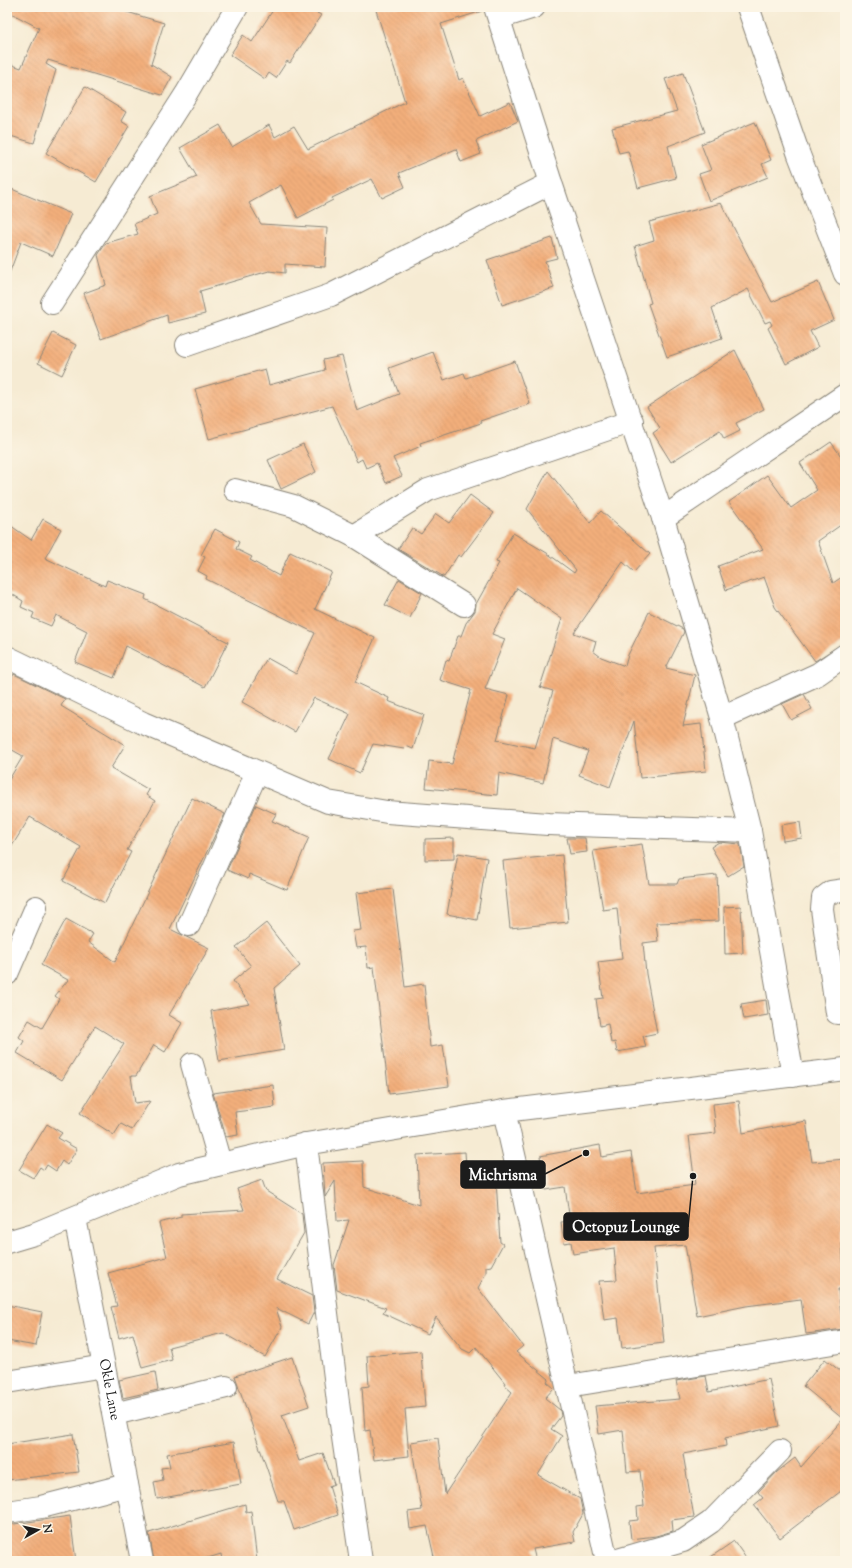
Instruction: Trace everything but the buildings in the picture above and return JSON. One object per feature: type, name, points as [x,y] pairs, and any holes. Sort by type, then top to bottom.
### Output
[{"type":"street","points":[[52,303],[186,94],[237,7]]},
{"type":"street","points":[[534,7],[497,12],[551,183],[632,421],[663,518],[722,718],[750,831],[793,1076]]},
{"type":"street","points":[[748,7],[799,156],[845,274]]},
{"type":"street","points":[[187,345],[331,295],[551,183]]},
{"type":"street","points":[[663,518],[845,395]]},
{"type":"street","points":[[354,536],[428,490],[632,421]]},
{"type":"street","points":[[235,490],[294,506],[354,536],[464,605]]},
{"type":"street","points":[[722,718],[818,674],[845,655]]},
{"type":"street","points":[[7,657],[143,723],[328,802],[388,812],[548,824],[750,831]]},
{"type":"street","points":[[189,925],[257,772]]},
{"type":"street","points":[[837,1013],[822,909],[823,898],[831,892],[845,890]]},
{"type":"street","points":[[7,974],[36,907]]},
{"type":"street","points":[[192,1064],[220,1163]]},
{"type":"street","points":[[7,1242],[34,1234],[75,1218],[179,1174],[220,1163],[306,1144],[504,1111],[845,1069]]},
{"type":"street","points":[[504,1111],[607,1561]]},
{"type":"street","points":[[306,1144],[339,1410],[361,1561]]},
{"type":"street","name":"Okle Lane","points":[[75,1218],[142,1561]]},
{"type":"street","points":[[568,1386],[845,1341]]},
{"type":"street","points":[[7,1382],[104,1366]]},
{"type":"street","points":[[114,1414],[226,1387]]},
{"type":"street","points":[[614,1561],[683,1542],[711,1522],[780,1451]]},
{"type":"street","points":[[7,1512],[41,1506],[127,1485]]},
{"type":"place","name":"Michrisma","points":[[586,1153]]},
{"type":"place","name":"Octopuz Lounge","points":[[693,1176]]}]
